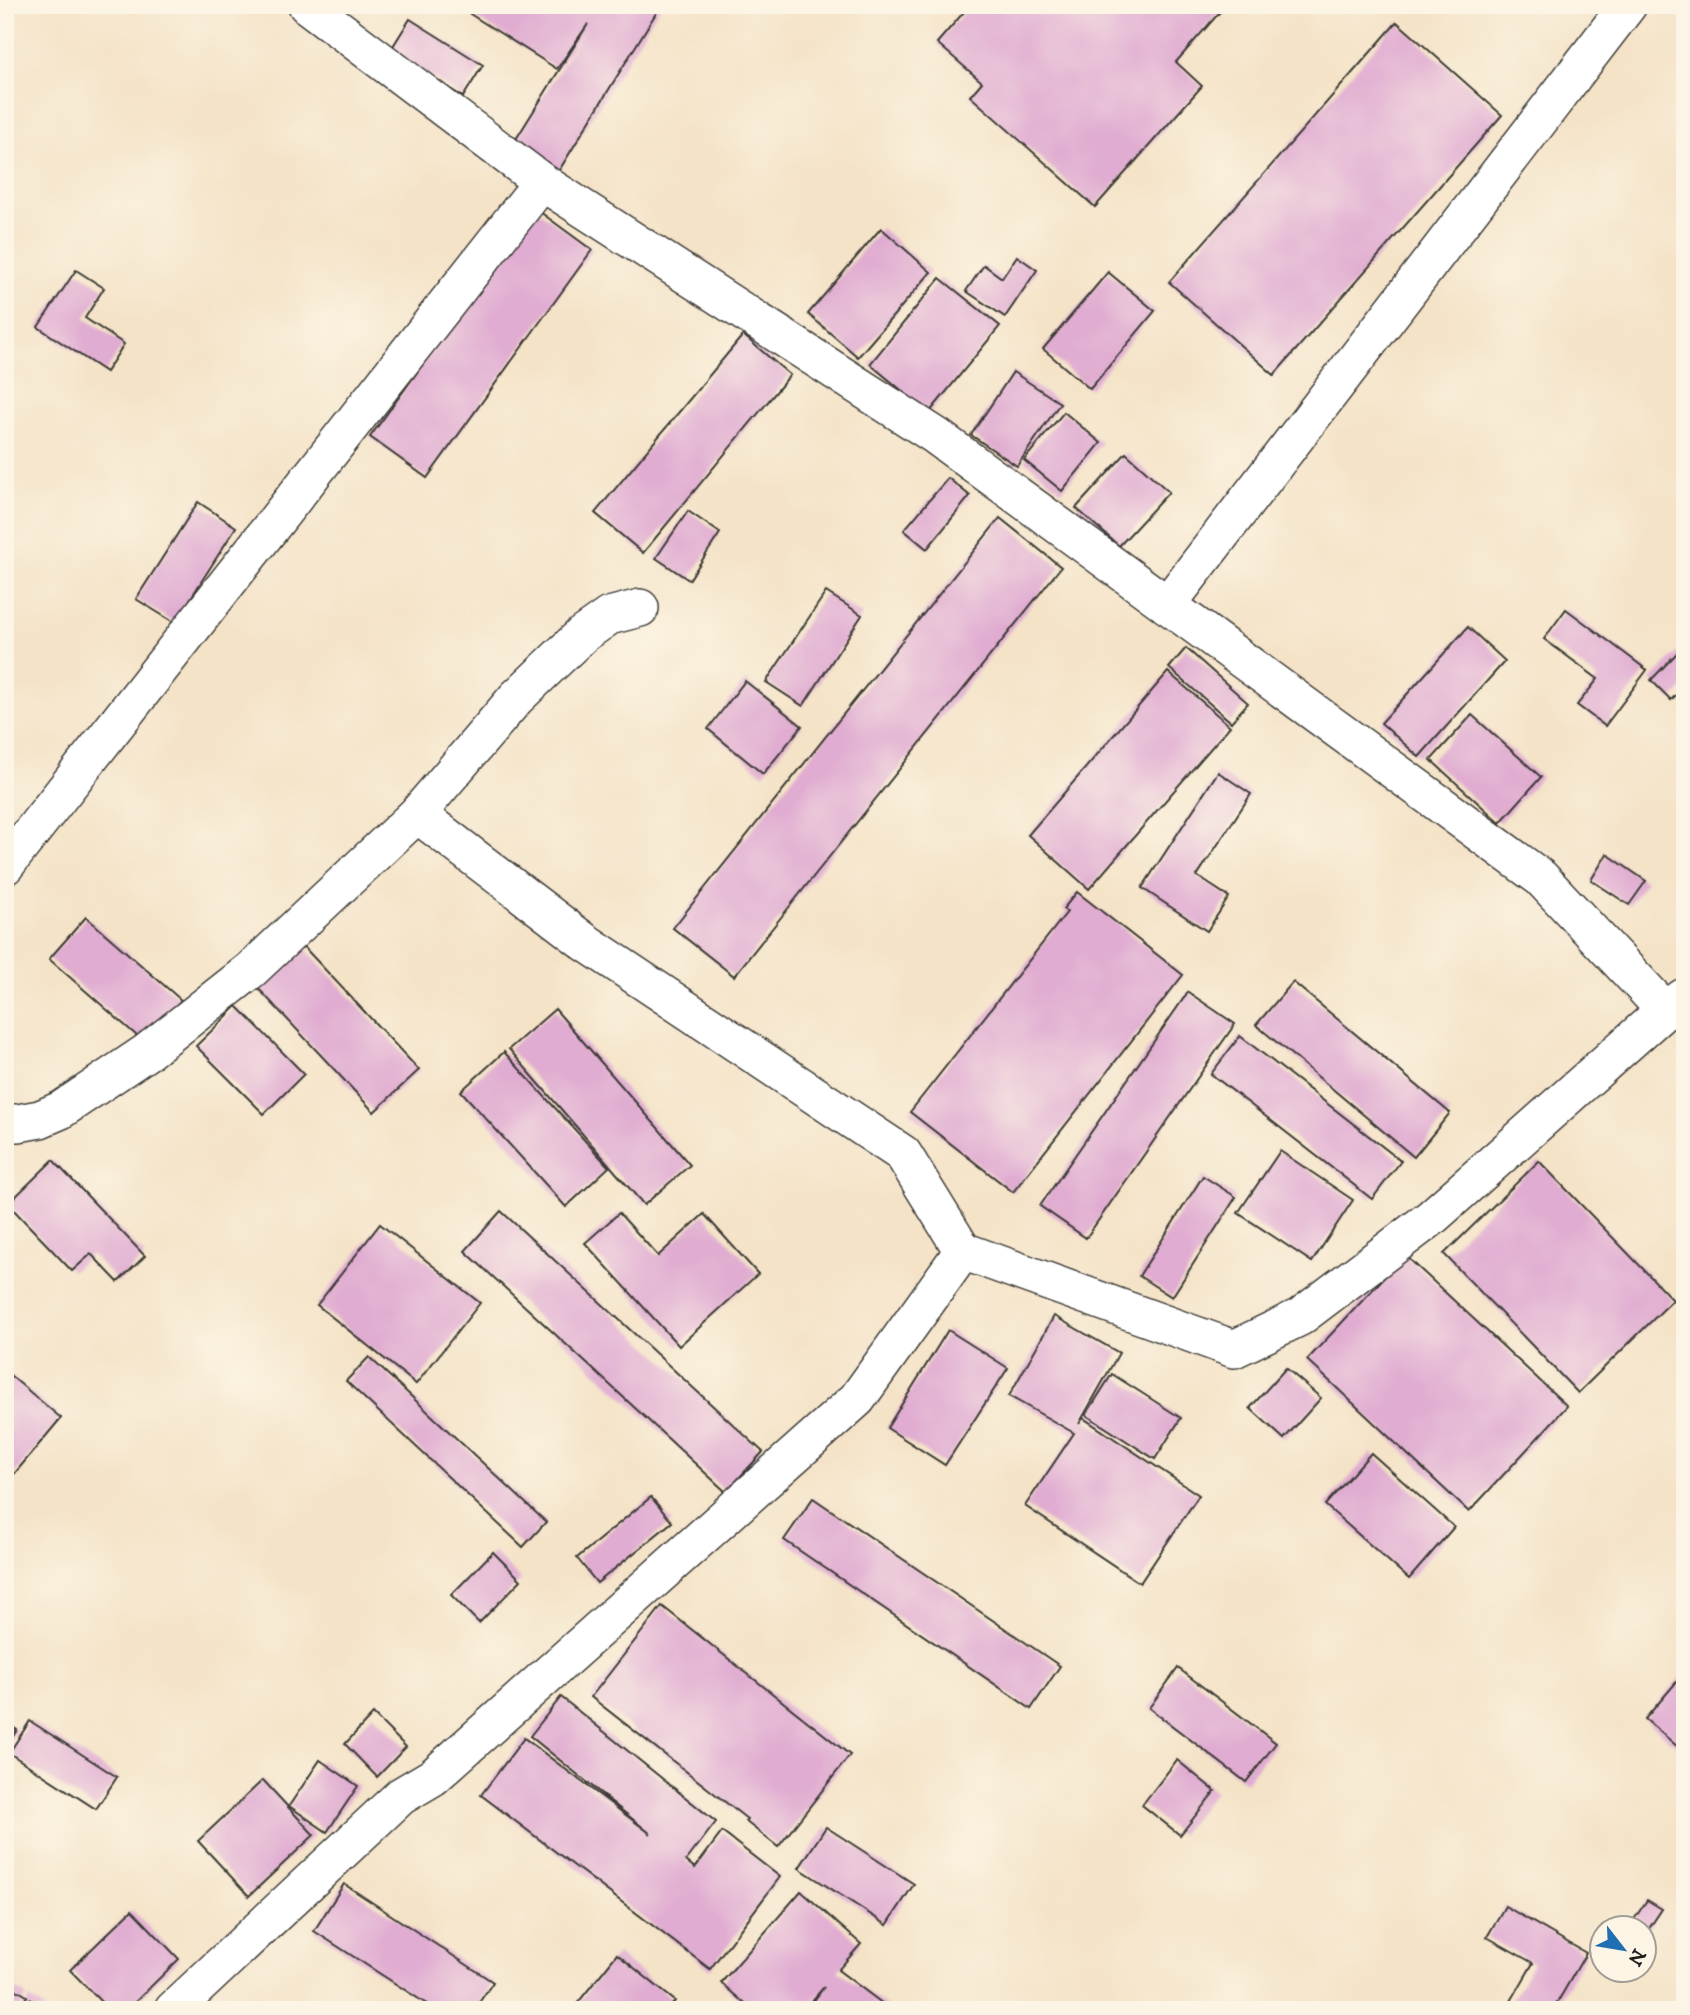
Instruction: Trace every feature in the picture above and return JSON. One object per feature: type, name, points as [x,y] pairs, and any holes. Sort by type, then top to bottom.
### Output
[{"type":"street","points":[[307,5],[542,182],[936,436],[1541,878],[1675,1003],[1432,1218],[1300,1317],[1234,1349],[963,1251],[903,1154],[585,942],[417,814]]},
{"type":"street","points":[[1167,606],[1629,5]]},
{"type":"street","points":[[5,866],[542,182]]},
{"type":"street","points":[[5,1123],[40,1119],[61,1110],[147,1052],[251,970],[417,814],[516,698],[582,635],[609,616],[640,608]]},
{"type":"street","points":[[173,2010],[401,1796],[433,1777],[857,1399],[963,1251]]},
{"type":"building","points":[[476,5],[593,5],[597,8],[599,5],[661,5],[558,172],[513,144],[588,24],[557,69],[470,14]]},
{"type":"building","points":[[970,5],[1226,5],[1176,62],[1202,86],[1095,207],[970,96],[982,82],[937,43]]},
{"type":"building","points":[[410,19],[483,65],[463,97],[390,51]]},
{"type":"building","points":[[1397,22],[1502,115],[1274,375],[1169,282]]},
{"type":"building","points":[[536,209],[592,250],[427,478],[370,437]]},
{"type":"building","points":[[881,228],[931,272],[858,357],[808,314]]},
{"type":"building","points":[[1017,256],[1037,270],[1005,317],[966,291],[984,265],[1002,278]]},
{"type":"building","points":[[76,270],[104,288],[85,318],[124,344],[106,372],[38,327]]},
{"type":"building","points":[[1108,272],[1155,311],[1090,389],[1043,349]]},
{"type":"building","points":[[940,278],[1000,326],[929,413],[870,364]]},
{"type":"building","points":[[743,335],[790,375],[643,553],[595,513]]},
{"type":"building","points":[[1013,372],[1060,403],[1017,466],[971,435]]},
{"type":"building","points":[[1064,412],[1101,443],[1062,491],[1024,460]]},
{"type":"building","points":[[1126,453],[1169,492],[1119,546],[1076,508]]},
{"type":"building","points":[[948,478],[970,496],[927,549],[904,530]]},
{"type":"building","points":[[198,502],[236,527],[175,623],[136,599]]},
{"type":"building","points":[[688,511],[720,533],[689,580],[656,558]]},
{"type":"building","points":[[1000,518],[1061,567],[734,976],[673,928]]},
{"type":"building","points":[[826,592],[862,615],[803,706],[766,682]]},
{"type":"building","points":[[1566,609],[1647,670],[1605,726],[1577,705],[1598,679],[1544,639]]},
{"type":"building","points":[[1468,627],[1505,661],[1419,757],[1381,723]]},
{"type":"building","points":[[1186,648],[1248,703],[1231,722],[1169,668]]},
{"type":"building","points":[[1677,653],[1685,660],[1685,686],[1671,700],[1651,680]]},
{"type":"building","points":[[1168,672],[1230,726],[1089,889],[1028,835]]},
{"type":"building","points":[[745,681],[802,726],[763,774],[708,729]]},
{"type":"building","points":[[1472,715],[1541,777],[1500,823],[1431,760]]},
{"type":"building","points":[[1218,772],[1251,794],[1197,876],[1229,897],[1207,931],[1142,888]]},
{"type":"building","points":[[1607,854],[1646,881],[1629,905],[1591,880]]},
{"type":"building","points":[[1077,892],[1183,975],[1013,1192],[910,1112],[1067,912],[1063,909]]},
{"type":"building","points":[[86,917],[181,1000],[144,1042],[49,959]]},
{"type":"building","points":[[303,946],[419,1070],[374,1112],[258,988]]},
{"type":"building","points":[[1293,982],[1450,1113],[1414,1157],[1256,1025]]},
{"type":"building","points":[[1188,992],[1235,1024],[1086,1238],[1040,1206]]},
{"type":"building","points":[[237,1006],[304,1074],[264,1114],[196,1046]]},
{"type":"building","points":[[555,1009],[690,1165],[644,1205],[509,1049]]},
{"type":"building","points":[[1240,1036],[1401,1161],[1372,1199],[1211,1074]]},
{"type":"building","points":[[504,1052],[609,1167],[566,1207],[461,1091]]},
{"type":"building","points":[[1280,1151],[1353,1200],[1312,1262],[1238,1213]]},
{"type":"building","points":[[53,1160],[145,1256],[118,1282],[91,1254],[72,1271],[8,1204]]},
{"type":"building","points":[[1539,1161],[1673,1300],[1578,1393],[1444,1254]]},
{"type":"building","points":[[1203,1176],[1236,1197],[1172,1297],[1139,1276]]},
{"type":"building","points":[[501,1211],[763,1452],[726,1492],[465,1251]]},
{"type":"building","points":[[619,1213],[658,1256],[704,1214],[758,1274],[679,1346],[585,1243]]},
{"type":"building","points":[[380,1224],[480,1303],[416,1384],[317,1305]]},
{"type":"building","points":[[1405,1255],[1567,1406],[1469,1512],[1307,1360]]},
{"type":"building","points":[[1054,1316],[1119,1353],[1079,1424],[1083,1418],[1199,1495],[1140,1583],[1025,1506],[1074,1433],[1009,1396]]},
{"type":"building","points":[[948,1330],[1008,1368],[945,1465],[887,1428]]},
{"type":"building","points":[[369,1357],[546,1522],[523,1547],[346,1381]]},
{"type":"building","points":[[1286,1368],[1321,1398],[1284,1439],[1250,1408]]},
{"type":"building","points":[[5,1371],[61,1418],[5,1485]]},
{"type":"building","points":[[1112,1374],[1181,1418],[1155,1459],[1086,1415]]},
{"type":"building","points":[[1371,1453],[1454,1527],[1409,1579],[1325,1505]]},
{"type":"building","points":[[651,1497],[672,1522],[597,1583],[577,1558]]},
{"type":"building","points":[[813,1498],[1060,1666],[1031,1709],[784,1540]]},
{"type":"building","points":[[493,1552],[521,1580],[479,1623],[451,1595]]},
{"type":"building","points":[[662,1606],[850,1755],[778,1847],[745,1821],[747,1819],[591,1697]]},
{"type":"building","points":[[1178,1668],[1276,1743],[1246,1782],[1149,1708]]},
{"type":"building","points":[[1685,1672],[1685,1753],[1645,1719]]},
{"type":"building","points":[[561,1697],[716,1822],[686,1861],[695,1868],[722,1832],[780,1877],[710,1969],[481,1795],[524,1738],[651,1834],[530,1736]]},
{"type":"building","points":[[373,1714],[406,1747],[377,1777],[345,1744]]},
{"type":"building","points":[[30,1721],[117,1777],[96,1809],[9,1753]]},
{"type":"building","points":[[5,1722],[17,1730],[5,1748]]},
{"type":"building","points":[[320,1760],[358,1786],[327,1832],[289,1806]]},
{"type":"building","points":[[1177,1760],[1215,1791],[1180,1835],[1142,1805]]},
{"type":"building","points":[[263,1780],[314,1835],[249,1896],[198,1841]]},
{"type":"building","points":[[826,1827],[914,1884],[887,1925],[799,1868]]},
{"type":"building","points":[[344,1884],[493,1982],[474,2010],[436,2010],[314,1931]]},
{"type":"building","points":[[801,1891],[861,1944],[838,1970],[887,2007],[885,2010],[807,2010],[824,1987],[804,2010],[752,2010],[721,1983]]},
{"type":"building","points":[[1647,1900],[1662,1909],[1658,1915],[1638,1913]]},
{"type":"building","points":[[1505,1906],[1586,1953],[1553,2010],[1507,2008],[1533,1963],[1487,1937]]},
{"type":"building","points":[[132,1910],[179,1959],[127,2010],[109,2010],[70,1970]]},
{"type":"building","points":[[617,1954],[675,2001],[668,2010],[572,2010]]},
{"type":"building","points":[[5,1983],[27,1996],[19,2010],[5,2010]]},
{"type":"building","points":[[30,1999],[46,2010],[23,2010]]}]
